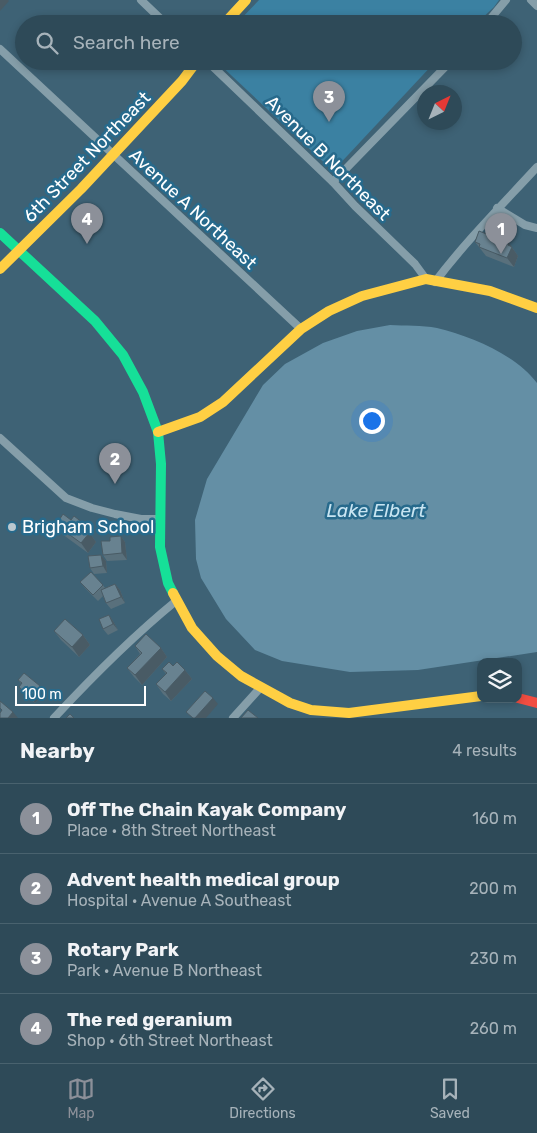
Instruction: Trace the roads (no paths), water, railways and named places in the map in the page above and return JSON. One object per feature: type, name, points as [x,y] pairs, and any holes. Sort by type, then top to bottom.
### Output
[{"type":"main road","points":[[232,15],[246,0]]},
{"type":"main road","name":"6th Street Northeast","points":[[0,269],[18,250],[29,242],[113,155],[190,70]]},
{"type":"main road","points":[[0,233],[95,321],[123,355],[143,392],[158,432],[161,464],[160,547],[168,583],[192,628],[217,656],[241,676],[290,703],[311,710],[349,716],[477,697]]},
{"type":"main road","points":[[158,432],[200,417],[223,402],[301,329],[329,311],[362,296],[430,280],[490,291],[537,308]]},
{"type":"main road","points":[[522,699],[537,703]]},
{"type":"street","points":[[141,0],[157,15]]},
{"type":"street","points":[[494,15],[506,0]]},
{"type":"street","points":[[531,0],[537,6]]},
{"type":"street","name":"Avenue A Northeast","points":[[0,49],[15,63]]},
{"type":"street","name":"Avenue A Northeast","points":[[22,70],[301,329]]},
{"type":"street","name":"Avenue B Northeast","points":[[216,70],[333,182],[430,280]]},
{"type":"street","points":[[333,182],[442,70]]},
{"type":"street","points":[[430,280],[537,168]]},
{"type":"street","points":[[497,208],[526,225],[537,228]]},
{"type":"street","points":[[0,438],[66,498],[115,514],[140,519],[160,519]]},
{"type":"street","points":[[54,718],[97,672],[147,625],[176,601]]},
{"type":"street","points":[[234,718],[261,688]]},
{"type":"water","name":"Lake Elbert","points":[[390,325],[437,328],[464,336],[505,355],[528,373],[537,383],[537,652],[497,658],[477,658],[477,661],[418,670],[350,672],[282,661],[255,650],[226,619],[201,578],[196,559],[195,520],[207,479],[263,385],[285,364],[323,343],[357,331]]},
{"type":"place","name":"Rotary Park","points":[[329,122]]},
{"type":"place","name":"The red geranium","points":[[87,244]]},
{"type":"place","name":"Off The Chain Kayak Company","points":[[501,254]]},
{"type":"place","name":"Advent health medical group","points":[[115,484]]},
{"type":"place","name":"Brigham School","points":[[12,527]]}]
